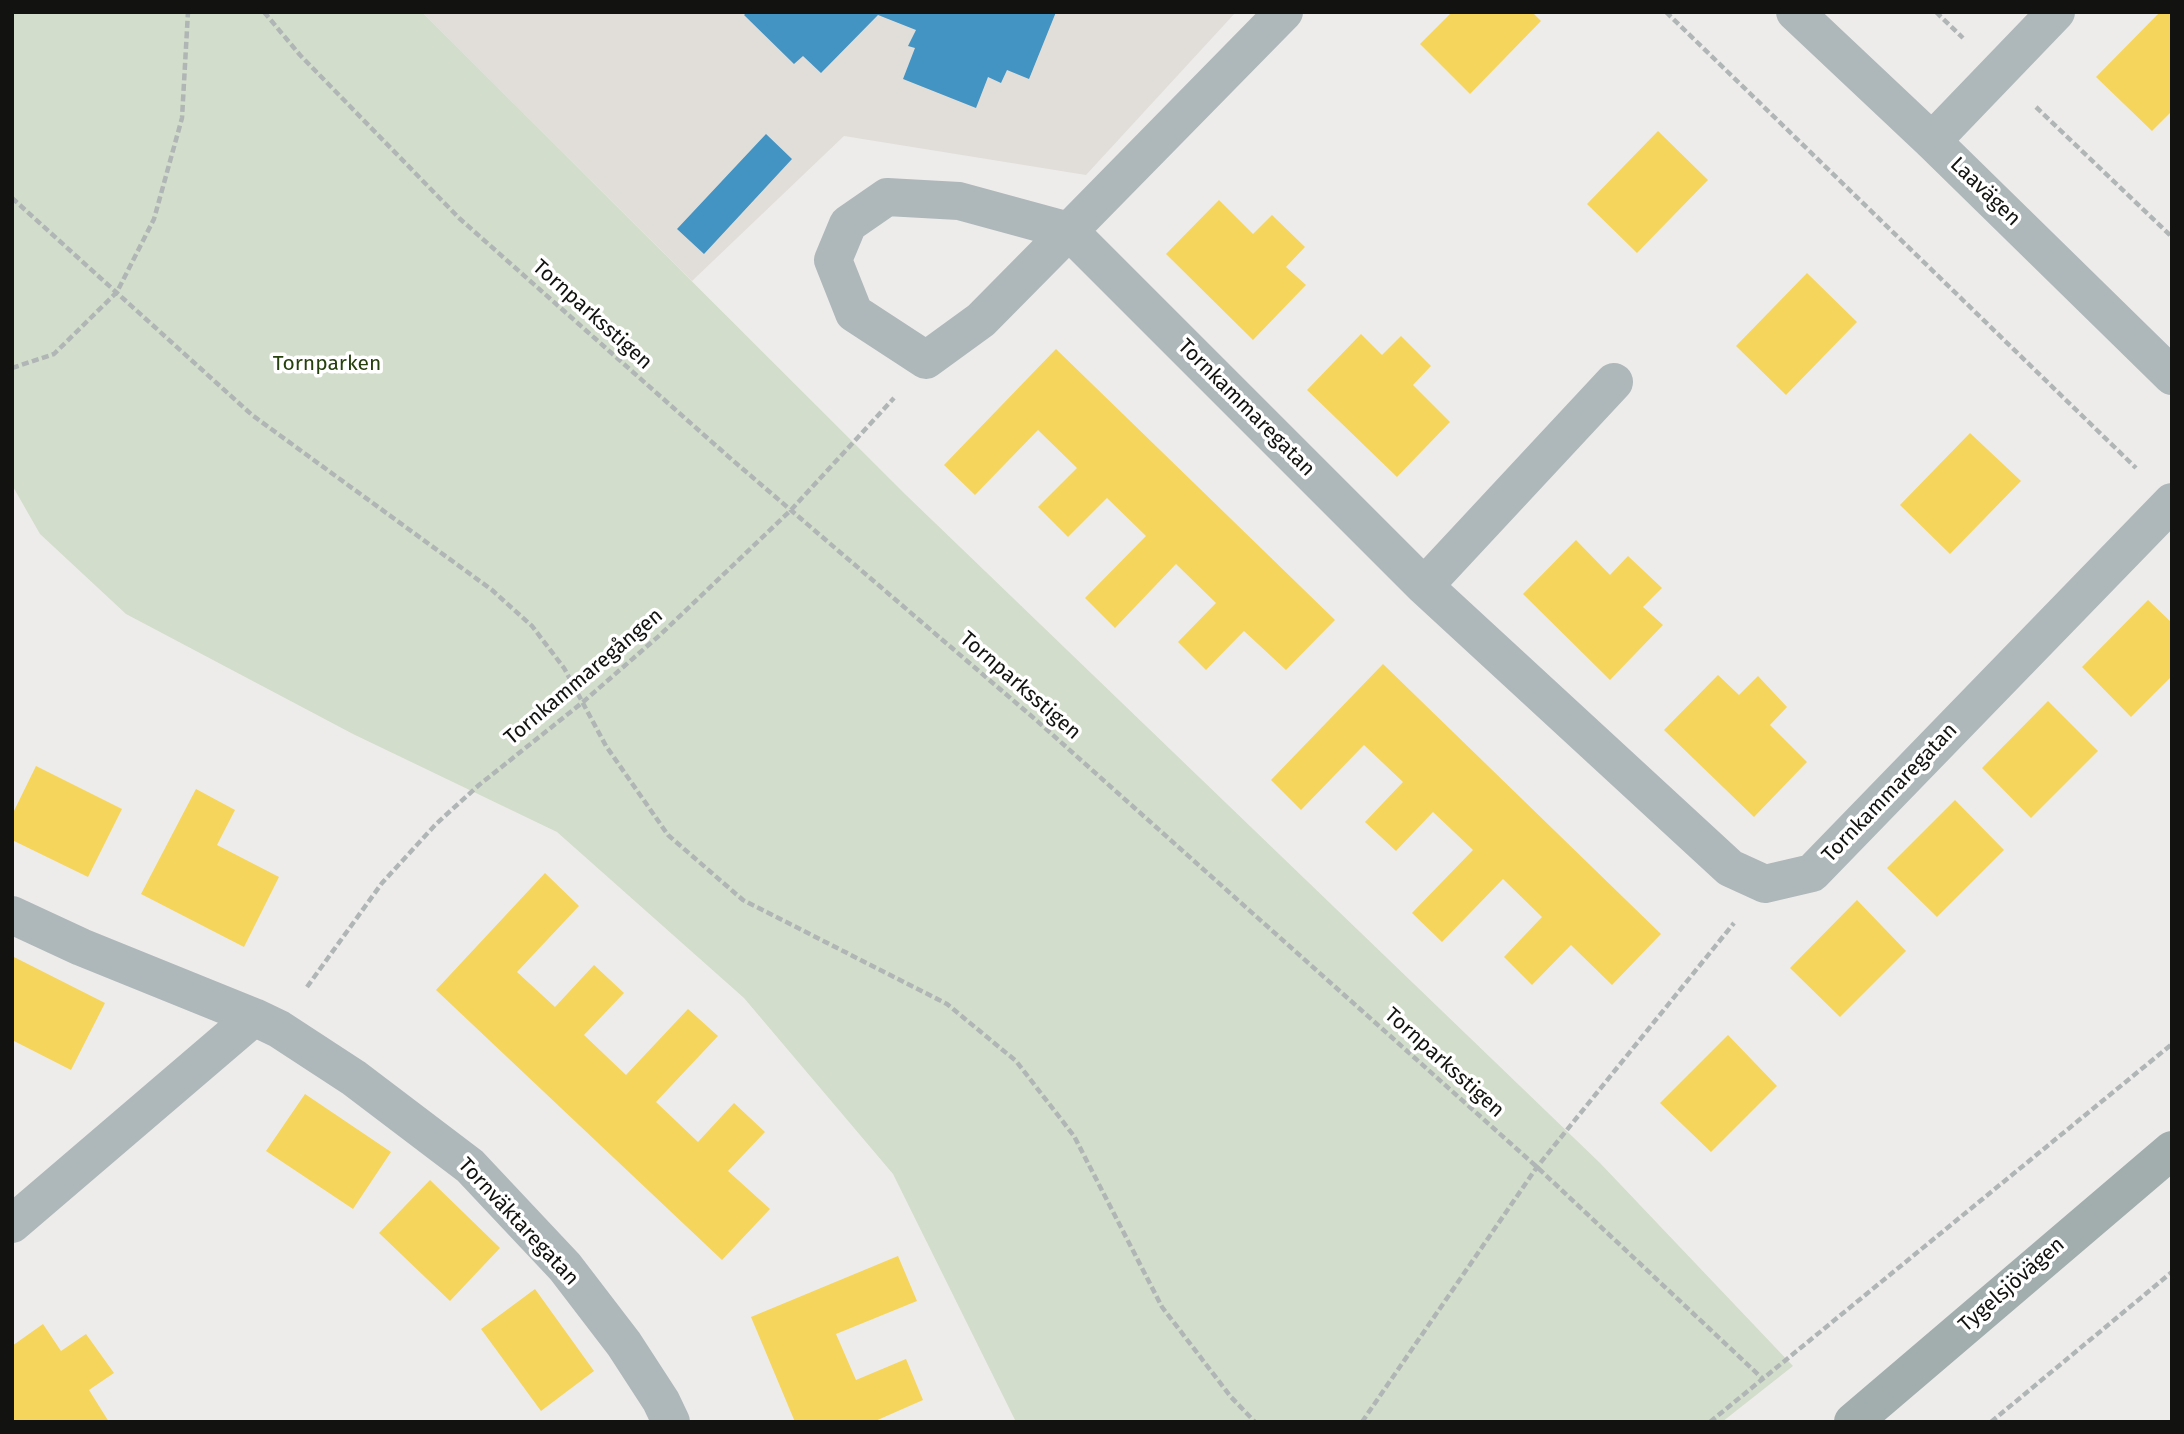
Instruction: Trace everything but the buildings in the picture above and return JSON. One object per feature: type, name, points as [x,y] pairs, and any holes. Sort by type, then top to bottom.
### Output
[{"type":"main road","name":"Tygelsjövägen","points":[[1853,1422],[2172,1150]]},
{"type":"street","points":[[926,360],[981,320],[1284,12]]},
{"type":"street","name":"Laavägen","points":[[1795,12],[1932,141],[2172,376]]},
{"type":"street","points":[[1932,141],[2056,12]]},
{"type":"street","name":"Tornkammaregatan","points":[[926,360],[854,313],[834,260],[848,224],[887,197],[959,201],[1069,231],[1424,586],[1730,868],[1765,884],[1812,873],[2171,502]]},
{"type":"street","points":[[1424,586],[1614,382]]},
{"type":"street","name":"Tornväktaregatan","points":[[12,915],[81,947],[266,1023],[354,1078],[470,1166],[565,1268],[624,1344],[661,1401],[671,1422]]},
{"type":"street","points":[[12,1224],[266,1023]]},
{"type":"path","points":[[12,368],[54,354],[117,292],[154,219],[182,118],[188,12]]},
{"type":"path","name":"Tornparksstigen","points":[[264,12],[300,55],[459,218],[791,510],[1036,720],[1537,1167],[1763,1379]]},
{"type":"path","points":[[1666,12],[2171,502]]},
{"type":"path","points":[[1936,12],[2172,237]]},
{"type":"path","points":[[12,198],[251,415],[492,590],[532,626],[564,668],[606,746],[668,835],[743,900],[947,1004],[1016,1061],[1074,1136],[1162,1307],[1231,1397],[1255,1422]]},
{"type":"path","name":"Tornkammaregången","points":[[266,1023],[382,883],[436,824],[660,635],[791,510],[926,360]]},
{"type":"path","points":[[1362,1422],[1537,1167],[1765,884]]},
{"type":"path","points":[[1710,1422],[2172,1044]]},
{"type":"path","points":[[1991,1422],[2172,1272]]},
{"type":"shaded area","points":[[422,12],[1236,12],[1086,175],[844,136],[692,281]]},
{"type":"green space","name":"Tornparken","points":[[12,12],[422,12],[906,495],[1600,1163],[1793,1366],[1722,1422],[1016,1422],[893,1174],[744,998],[557,832],[353,734],[126,614],[40,534],[12,485]]}]
